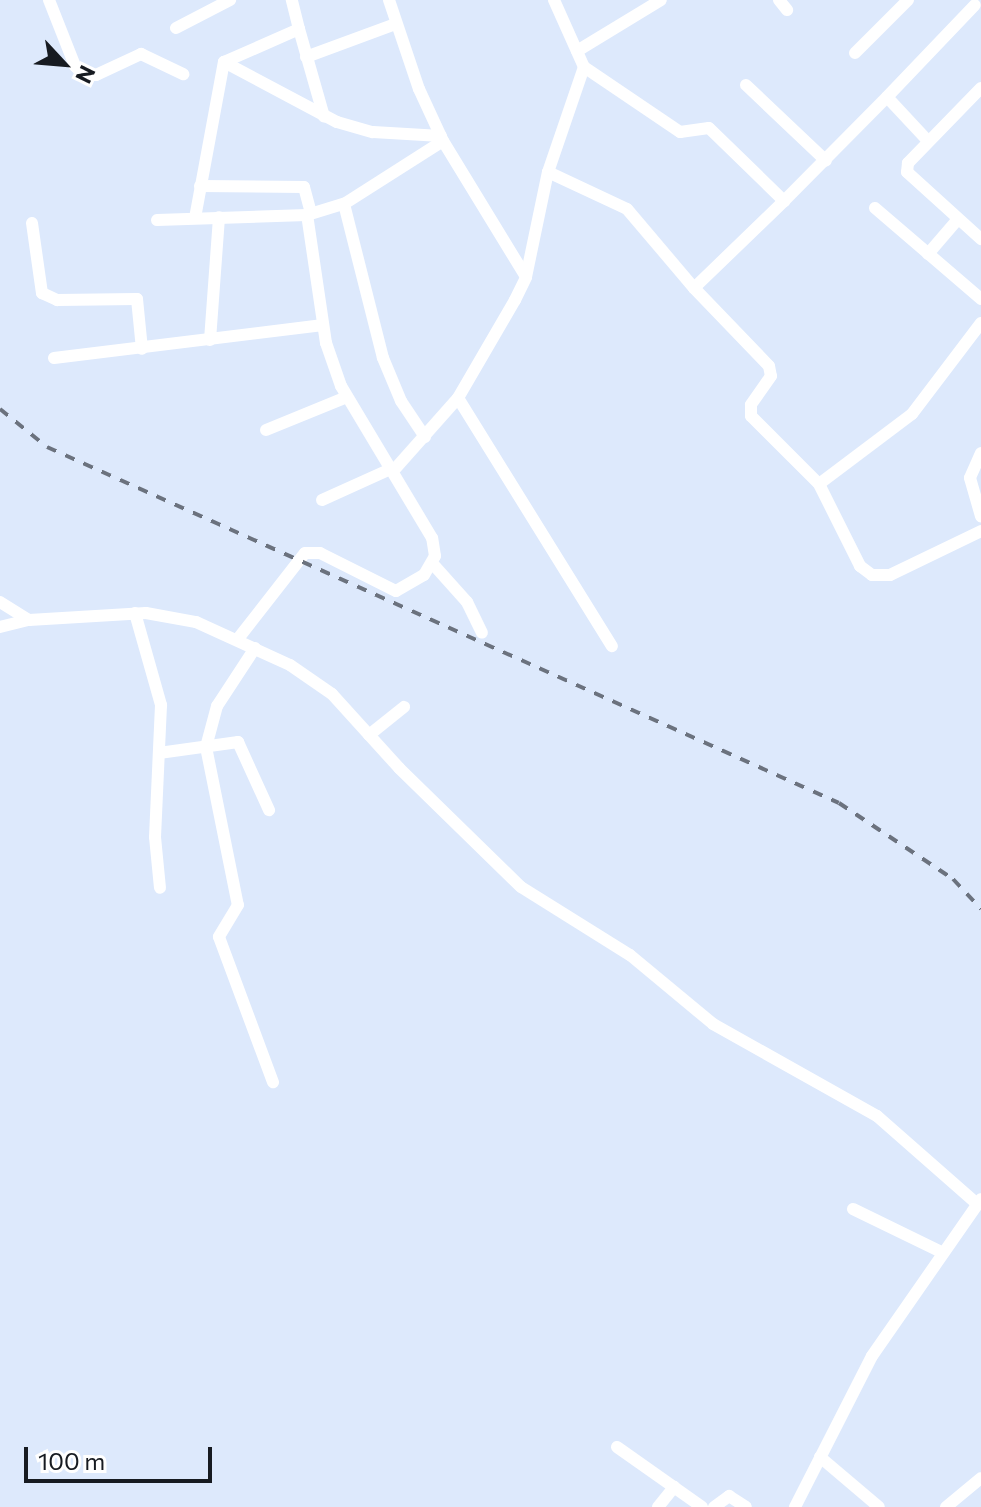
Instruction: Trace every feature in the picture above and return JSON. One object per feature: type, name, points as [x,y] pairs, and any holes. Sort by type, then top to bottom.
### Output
[{"type":"street","points":[[49,0],[75,66],[84,75],[96,75],[141,54],[183,74]]},
{"type":"street","points":[[176,28],[230,0]]},
{"type":"street","points":[[292,0],[324,117]]},
{"type":"street","points":[[389,0],[395,24],[442,138],[526,277]]},
{"type":"street","points":[[554,0],[584,67],[680,132],[709,128],[784,201]]},
{"type":"street","points":[[577,51],[661,0]]},
{"type":"street","points":[[855,53],[908,0]]},
{"type":"street","points":[[694,288],[826,161],[976,5]]},
{"type":"street","points":[[306,57],[395,24]]},
{"type":"street","points":[[224,62],[299,29]]},
{"type":"street","points":[[224,62],[324,117],[373,132],[442,138]]},
{"type":"street","points":[[195,218],[224,62]]},
{"type":"street","points":[[322,500],[393,469],[458,398],[526,277],[548,172],[584,67]]},
{"type":"street","points":[[746,85],[826,161]]},
{"type":"street","points":[[981,88],[908,163],[908,175],[981,239]]},
{"type":"street","points":[[887,97],[928,141]]},
{"type":"street","points":[[157,220],[309,214],[344,204],[442,138]]},
{"type":"street","points":[[548,172],[627,209],[694,288],[769,366],[771,376],[751,405],[751,416],[819,484],[860,566],[872,575],[890,575],[981,531]]},
{"type":"street","points":[[200,186],[304,187],[323,325],[347,397],[393,469],[434,543],[432,563],[406,589],[396,591],[320,553],[305,553],[237,640]]},
{"type":"street","points":[[344,204],[383,358],[401,401],[425,437]]},
{"type":"street","points":[[875,208],[981,299]]},
{"type":"street","points":[[210,340],[219,217]]},
{"type":"street","points":[[928,254],[958,219]]},
{"type":"street","points":[[32,223],[42,293],[57,300],[137,299],[142,349]]},
{"type":"street","points":[[819,484],[912,414],[981,323]]},
{"type":"street","points":[[54,358],[323,325]]},
{"type":"street","points":[[266,430],[347,397]]},
{"type":"street","points":[[458,398],[612,646]]},
{"type":"street","points":[[981,453],[970,478],[981,516]]},
{"type":"street","points":[[432,563],[467,602],[482,633]]},
{"type":"street","points":[[0,602],[29,620]]},
{"type":"street","points":[[135,613],[159,691],[155,837],[160,888]]},
{"type":"street","points":[[0,627],[29,620],[135,613],[196,622],[255,648],[321,685],[521,887],[630,955],[713,1024],[877,1116],[979,1202],[941,1252],[872,1356],[795,1507]]},
{"type":"street","points":[[255,648],[217,706],[206,747],[238,905],[219,937],[273,1082]]},
{"type":"street","points":[[369,735],[404,707]]},
{"type":"street","points":[[159,753],[241,744],[269,810]]},
{"type":"street","points":[[853,1209],[941,1252]]},
{"type":"street","points":[[617,1447],[702,1507]]},
{"type":"street","points":[[820,1457],[879,1507]]},
{"type":"street","points":[[946,1507],[981,1478]]},
{"type":"street","points":[[658,1507],[674,1487]]},
{"type":"street","points":[[714,1507],[729,1496],[746,1507]]},
{"type":"railway","points":[[0,409],[47,447],[839,803],[953,879],[981,909]]}]
